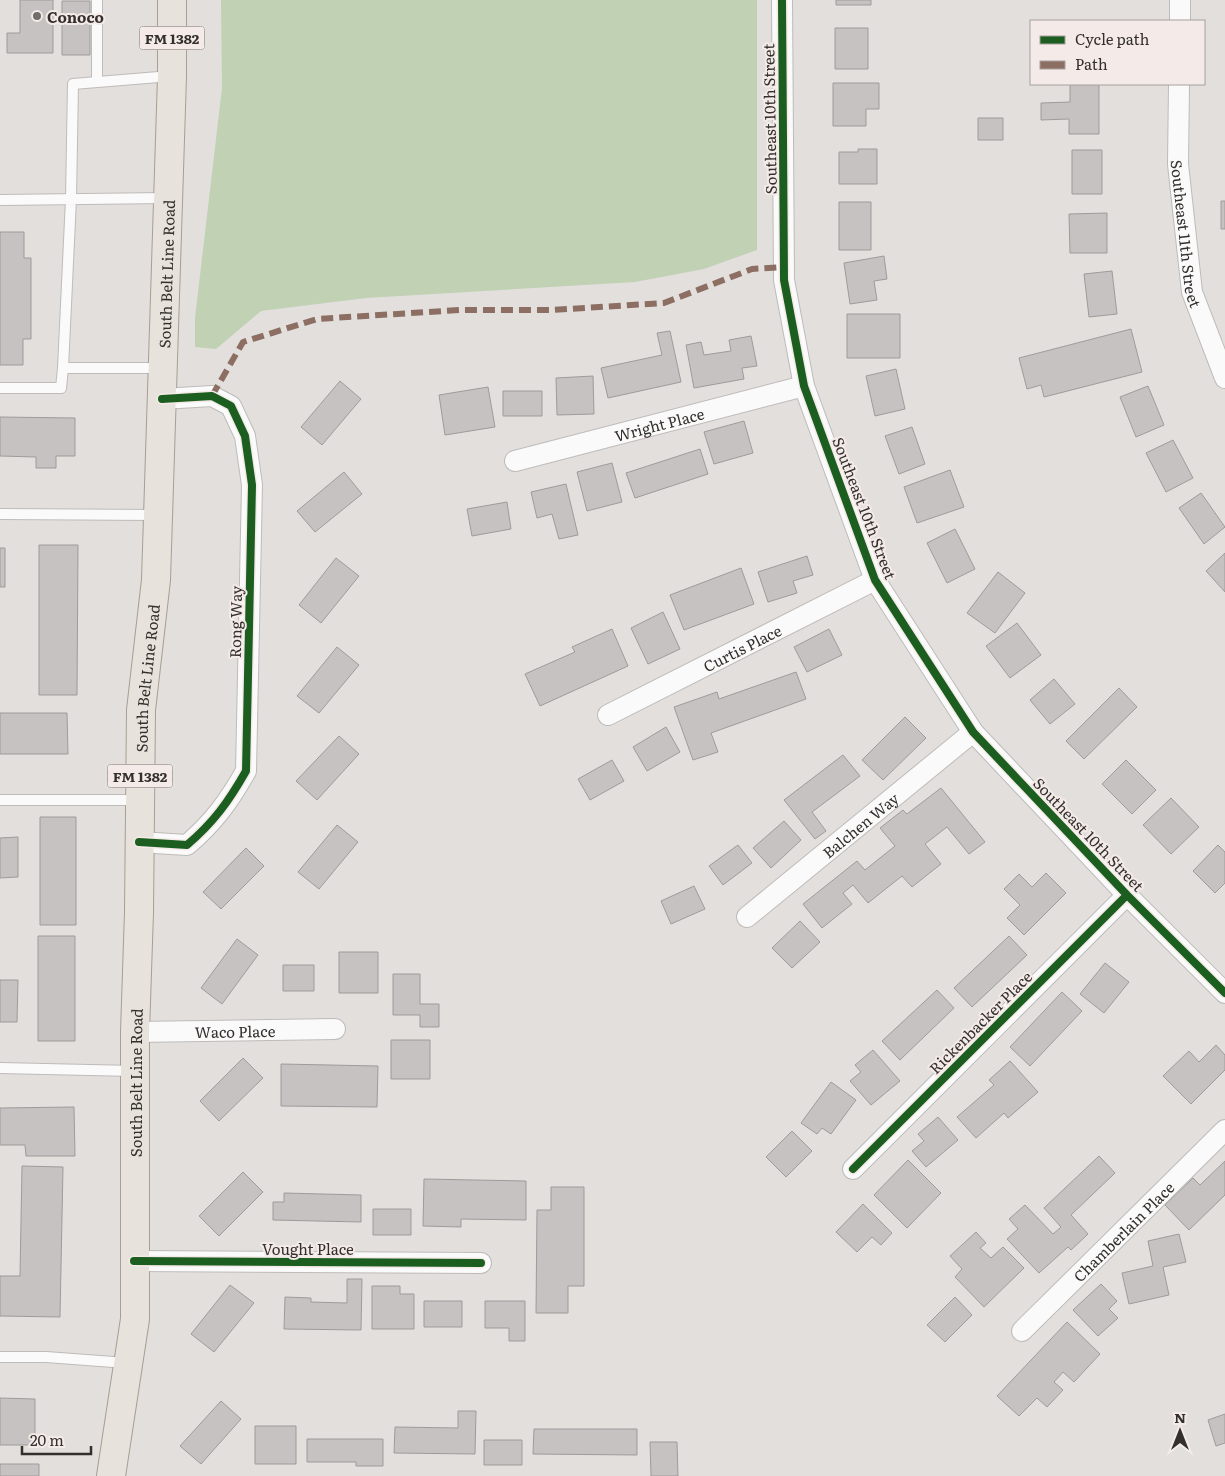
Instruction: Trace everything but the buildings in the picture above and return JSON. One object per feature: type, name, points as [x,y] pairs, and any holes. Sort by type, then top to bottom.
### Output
[{"type":"main road","name":"South Belt Line Road","points":[[111,1476],[135,1319],[135,1032],[141,710],[156,580],[164,368],[172,76],[172,0]]},
{"type":"street","name":"Southeast 10th Street","points":[[782,0],[784,280],[804,386],[875,580],[973,732],[1127,895],[1225,993]]},
{"type":"street","points":[[1180,0],[1180,20]]},
{"type":"street","name":"Southeast 11th Street","points":[[1179,85],[1178,164],[1192,292],[1225,378]]},
{"type":"street","name":"Wright Place","points":[[515,461],[804,386]]},
{"type":"street","name":"Rong Way","points":[[139,842],[187,845],[210,826],[246,771],[252,485],[245,436],[230,406],[212,396],[162,399]]},
{"type":"street","name":"Curtis Place","points":[[608,715],[875,580]]},
{"type":"street","name":"Balchen Way","points":[[747,917],[973,732]]},
{"type":"street","name":"Rickenbacker Place","points":[[853,1169],[1127,895]]},
{"type":"street","name":"Waco Place","points":[[135,1032],[335,1028]]},
{"type":"street","name":"Chamberlain Place","points":[[1022,1331],[1225,1130]]},
{"type":"street","name":"Vought Place","points":[[134,1261],[481,1263]]},
{"type":"lane","points":[[97,0],[97,82]]},
{"type":"lane","points":[[0,388],[61,388],[71,199],[72,84],[172,76]]},
{"type":"lane","points":[[0,200],[168,198]]},
{"type":"lane","points":[[63,368],[164,368]]},
{"type":"lane","points":[[0,514],[158,515]]},
{"type":"lane","points":[[0,800],[140,800]]},
{"type":"lane","points":[[0,1068],[135,1071]]},
{"type":"lane","points":[[0,1357],[46,1357],[128,1363]]},
{"type":"green space","points":[[221,0],[757,0],[757,250],[704,269],[635,282],[366,298],[261,311],[216,349],[195,347],[195,318],[222,88]]},
{"type":"marked path","points":[[212,396],[243,342],[317,319],[459,310],[551,310],[664,303],[752,269],[784,267]]},
{"type":"cycle path","points":[[782,0],[784,280],[804,386],[875,580],[973,732],[1127,895],[1225,993]]},
{"type":"cycle path","points":[[139,842],[187,845],[220,811],[246,771],[252,485],[245,436],[231,406],[212,396],[162,399]]},
{"type":"cycle path","points":[[853,1169],[1127,895]]},
{"type":"cycle path","points":[[134,1261],[481,1263]]},
{"type":"place","name":"Conoco","points":[[37,16]]}]
